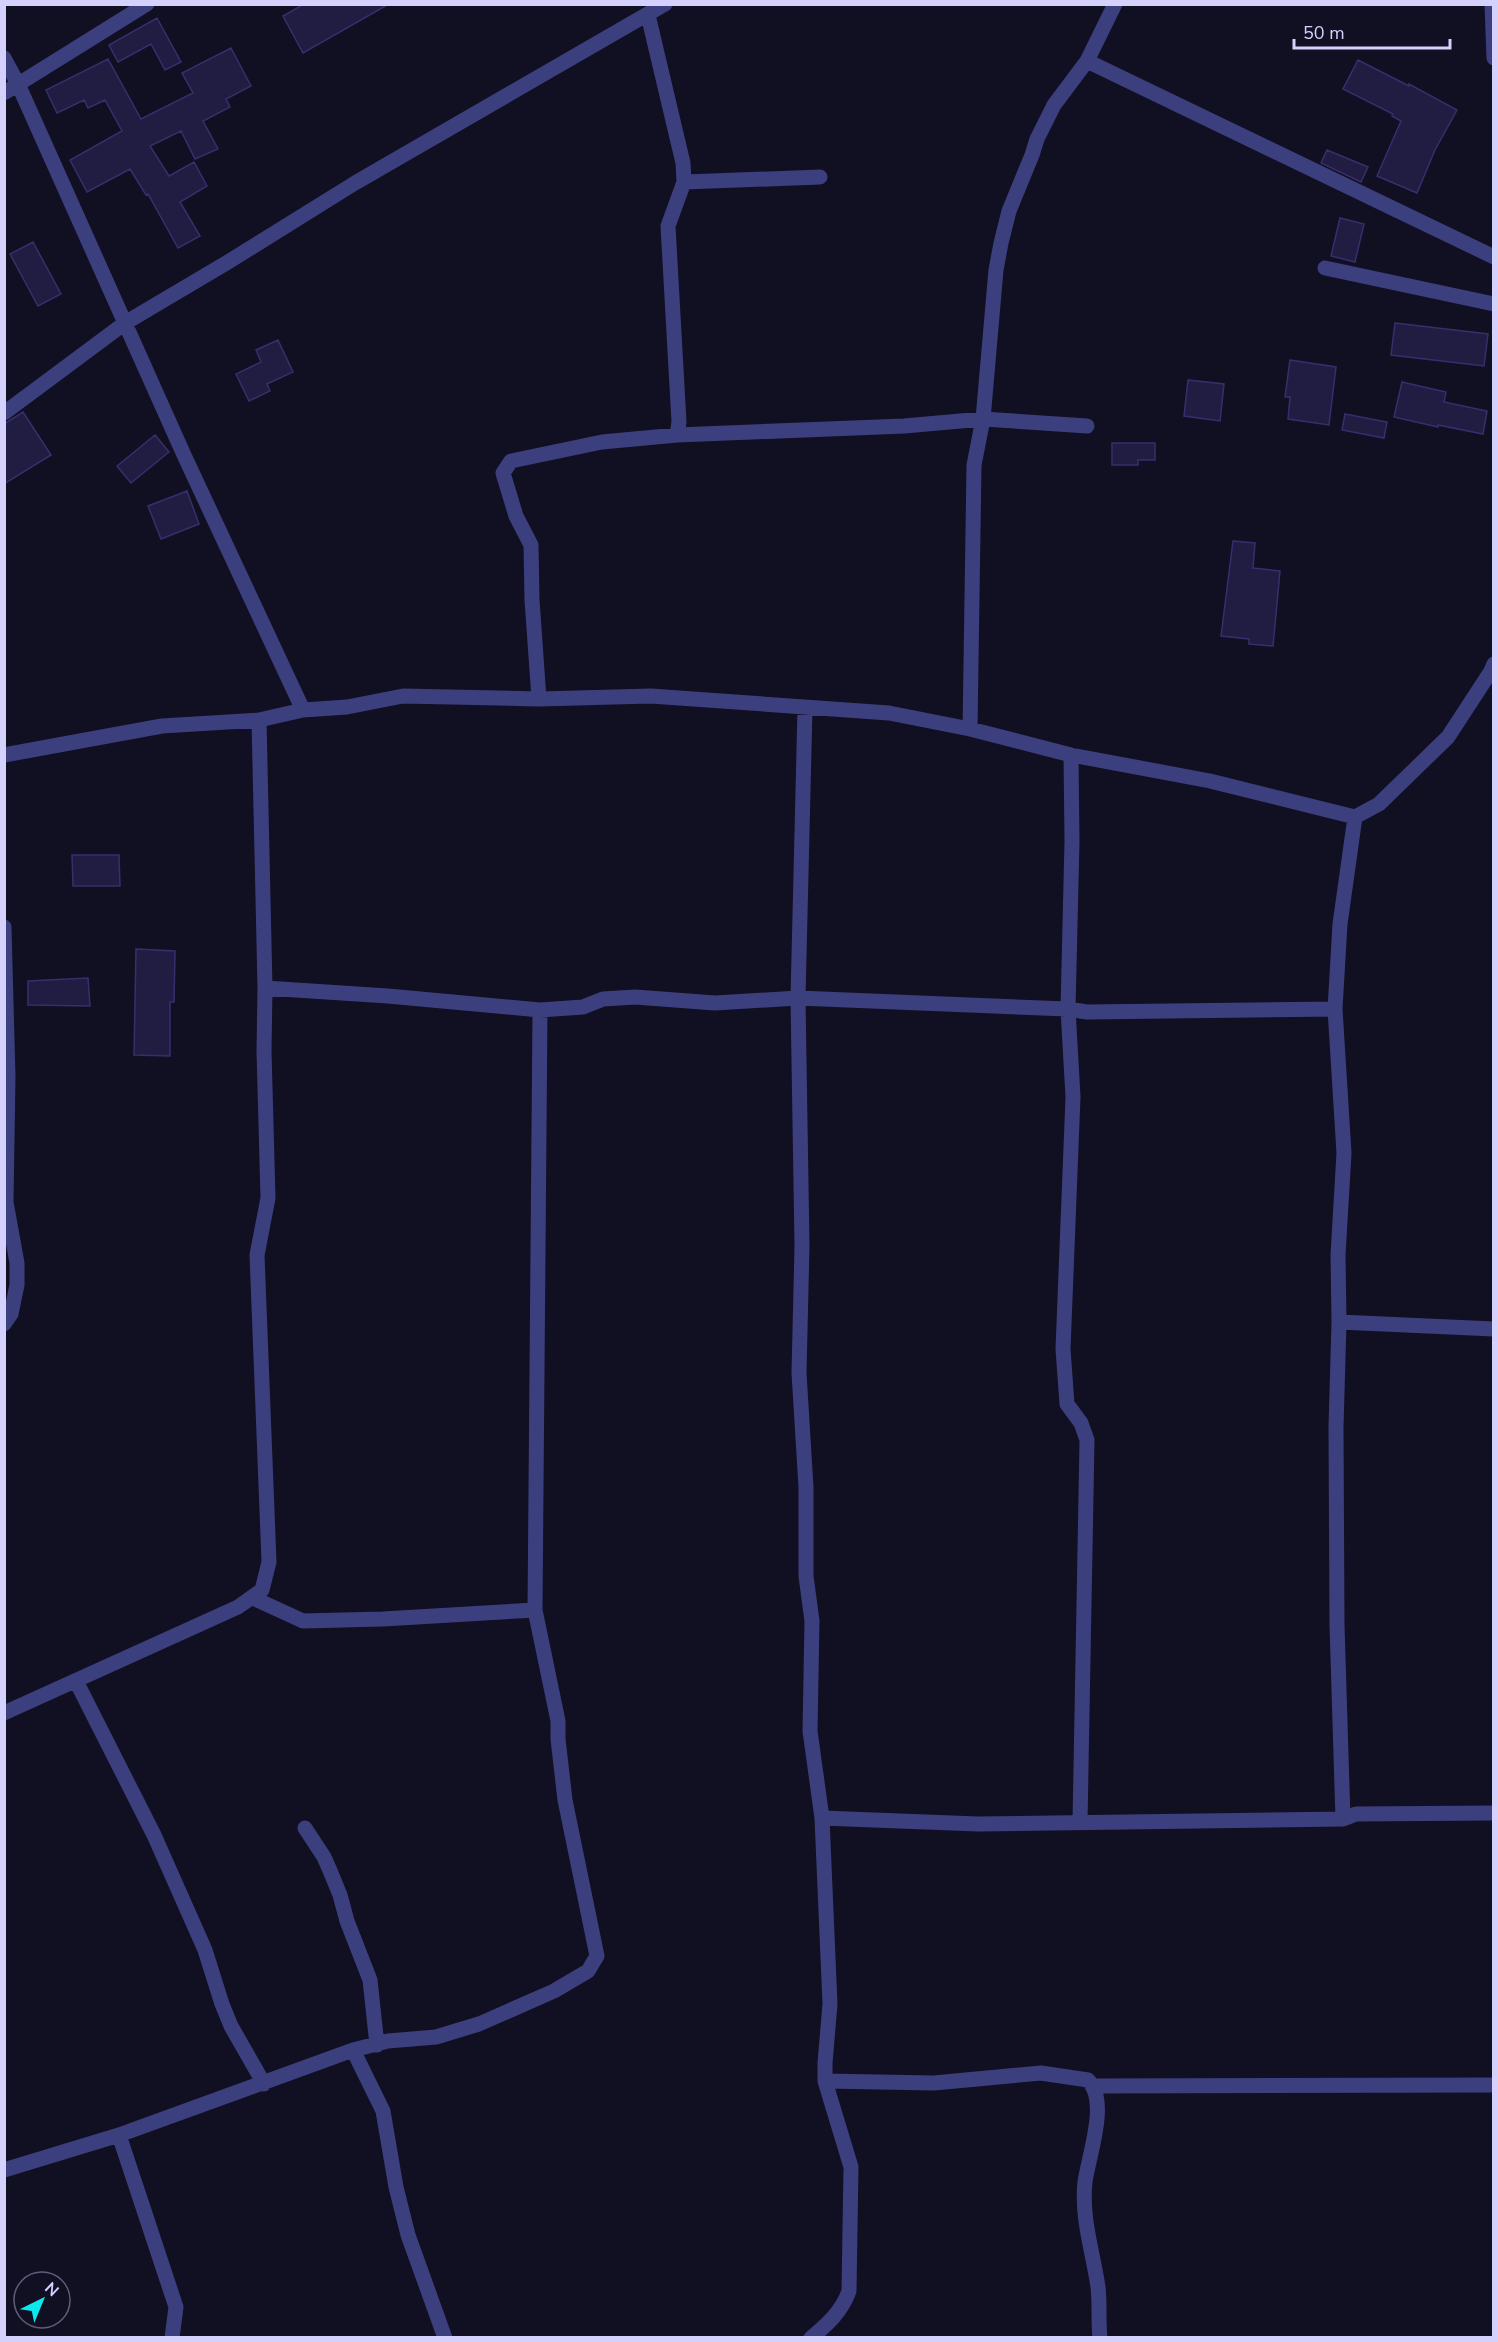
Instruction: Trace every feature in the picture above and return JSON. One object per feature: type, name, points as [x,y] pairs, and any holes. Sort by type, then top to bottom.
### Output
[{"type":"street","points":[[4,93],[147,4]]},
{"type":"street","points":[[4,413],[14,408],[125,323],[219,268],[355,183],[665,4]]},
{"type":"street","points":[[970,729],[974,465],[983,419],[996,270],[1009,211],[1037,139],[1054,105],[1087,61],[1115,4]]},
{"type":"street","points":[[1492,4],[1494,58]]},
{"type":"street","points":[[648,15],[683,163],[684,182],[668,226],[679,422],[677,435]]},
{"type":"street","points":[[4,58],[18,84],[303,710]]},
{"type":"street","points":[[1087,61],[1494,257]]},
{"type":"street","points":[[684,182],[820,177]]},
{"type":"street","points":[[1325,268],[1494,304]]},
{"type":"street","points":[[539,699],[532,600],[531,545],[516,516],[503,473],[512,461],[602,442],[677,435],[904,426],[983,419],[1087,426]]},
{"type":"street","points":[[4,755],[162,726],[258,720],[303,710],[347,707],[403,696],[539,699],[651,696],[890,713],[970,729],[1071,755],[1210,781],[1355,816],[1379,804],[1448,737],[1493,669]]},
{"type":"street","points":[[805,708],[798,998],[802,1246],[799,1373],[806,1487],[806,1576],[812,1621],[810,1731],[822,1818],[830,2004],[825,2081],[851,2167],[849,2290],[842,2308],[826,2326],[811,2337]]},
{"type":"street","points":[[4,1713],[253,1598],[262,1590],[269,1562],[256,1255],[268,1198],[264,1051],[266,988],[258,720]]},
{"type":"street","points":[[1071,755],[1072,841],[1068,1009],[1073,1097],[1063,1349],[1067,1404],[1081,1423],[1087,1440],[1080,1823]]},
{"type":"street","points":[[1343,1820],[1337,1613],[1336,1427],[1338,1255],[1344,1153],[1335,1009],[1340,924],[1355,816]]},
{"type":"street","points":[[4,927],[8,1077],[6,1202],[17,1263],[17,1285],[11,1314],[4,1324]]},
{"type":"street","points":[[266,988],[540,1010],[583,1007],[603,999],[635,997],[716,1003],[798,998],[1068,1009],[1087,1012],[1335,1009]]},
{"type":"street","points":[[4,2170],[119,2135],[353,2050],[388,2041],[436,2037],[489,2020],[545,1995],[588,1971],[597,1956],[566,1800],[558,1739],[558,1721],[535,1610],[540,1010]]},
{"type":"street","points":[[1339,1322],[1494,1329]]},
{"type":"street","points":[[253,1598],[303,1621],[535,1610]]},
{"type":"street","points":[[76,1681],[154,1835],[205,1950],[225,2011],[264,2084]]},
{"type":"street","points":[[822,1818],[978,1824],[1343,1820],[1356,1814],[1494,1813]]},
{"type":"street","points":[[305,1828],[324,1857],[331,1873],[370,1980],[376,2045]]},
{"type":"street","points":[[353,2050],[382,2111],[396,2187],[408,2235],[445,2337]]},
{"type":"street","points":[[825,2081],[934,2083],[1041,2073],[1088,2080],[1097,2093],[1097,2115],[1085,2184],[1084,2216],[1097,2284],[1100,2337]]},
{"type":"street","points":[[1093,2086],[1494,2085]]},
{"type":"street","points":[[119,2135],[176,2307],[172,2337]]},
{"type":"building","points":[[304,4],[389,4],[303,53],[283,16]]},
{"type":"building","points":[[157,18],[181,62],[165,70],[151,44],[118,62],[109,45]]},
{"type":"building","points":[[231,48],[251,86],[226,99],[230,107],[203,121],[218,149],[195,159],[181,131],[150,146],[169,176],[194,162],[207,186],[180,202],[200,236],[178,248],[148,194],[146,195],[130,169],[87,192],[70,160],[122,131],[105,100],[88,108],[84,100],[57,113],[46,90],[108,59],[141,119],[193,93],[182,73]]},
{"type":"building","points":[[1358,60],[1457,110],[1435,150],[1417,193],[1377,176],[1401,121],[1392,116],[1393,114],[1343,89]]},
{"type":"building","points":[[1327,150],[1368,167],[1361,182],[1321,163]]},
{"type":"building","points":[[1340,218],[1364,224],[1355,262],[1331,256]]},
{"type":"building","points":[[33,242],[61,294],[38,306],[10,254]]},
{"type":"building","points":[[1395,323],[1488,334],[1484,366],[1391,355]]},
{"type":"building","points":[[278,340],[293,372],[267,384],[270,391],[249,401],[236,374],[261,362],[256,350]]},
{"type":"building","points":[[1290,360],[1336,367],[1329,425],[1288,419],[1290,397],[1285,397]]},
{"type":"building","points":[[1188,380],[1224,384],[1220,421],[1184,416]]},
{"type":"building","points":[[1402,382],[1446,392],[1444,402],[1487,411],[1483,434],[1394,417]]},
{"type":"building","points":[[23,412],[51,455],[4,484],[4,424]]},
{"type":"building","points":[[1345,414],[1387,422],[1384,438],[1342,430]]},
{"type":"building","points":[[155,435],[169,452],[131,483],[117,466]]},
{"type":"building","points":[[1112,443],[1155,443],[1155,460],[1138,460],[1138,465],[1112,465]]},
{"type":"building","points":[[187,491],[199,524],[161,539],[148,506]]},
{"type":"building","points":[[1233,541],[1255,543],[1253,568],[1280,571],[1273,646],[1249,644],[1249,639],[1221,636]]},
{"type":"building","points":[[72,855],[119,855],[120,886],[73,886]]},
{"type":"building","points":[[136,949],[175,951],[174,1002],[170,1002],[170,1056],[134,1055]]},
{"type":"building","points":[[88,978],[90,1006],[28,1005],[28,981]]}]
